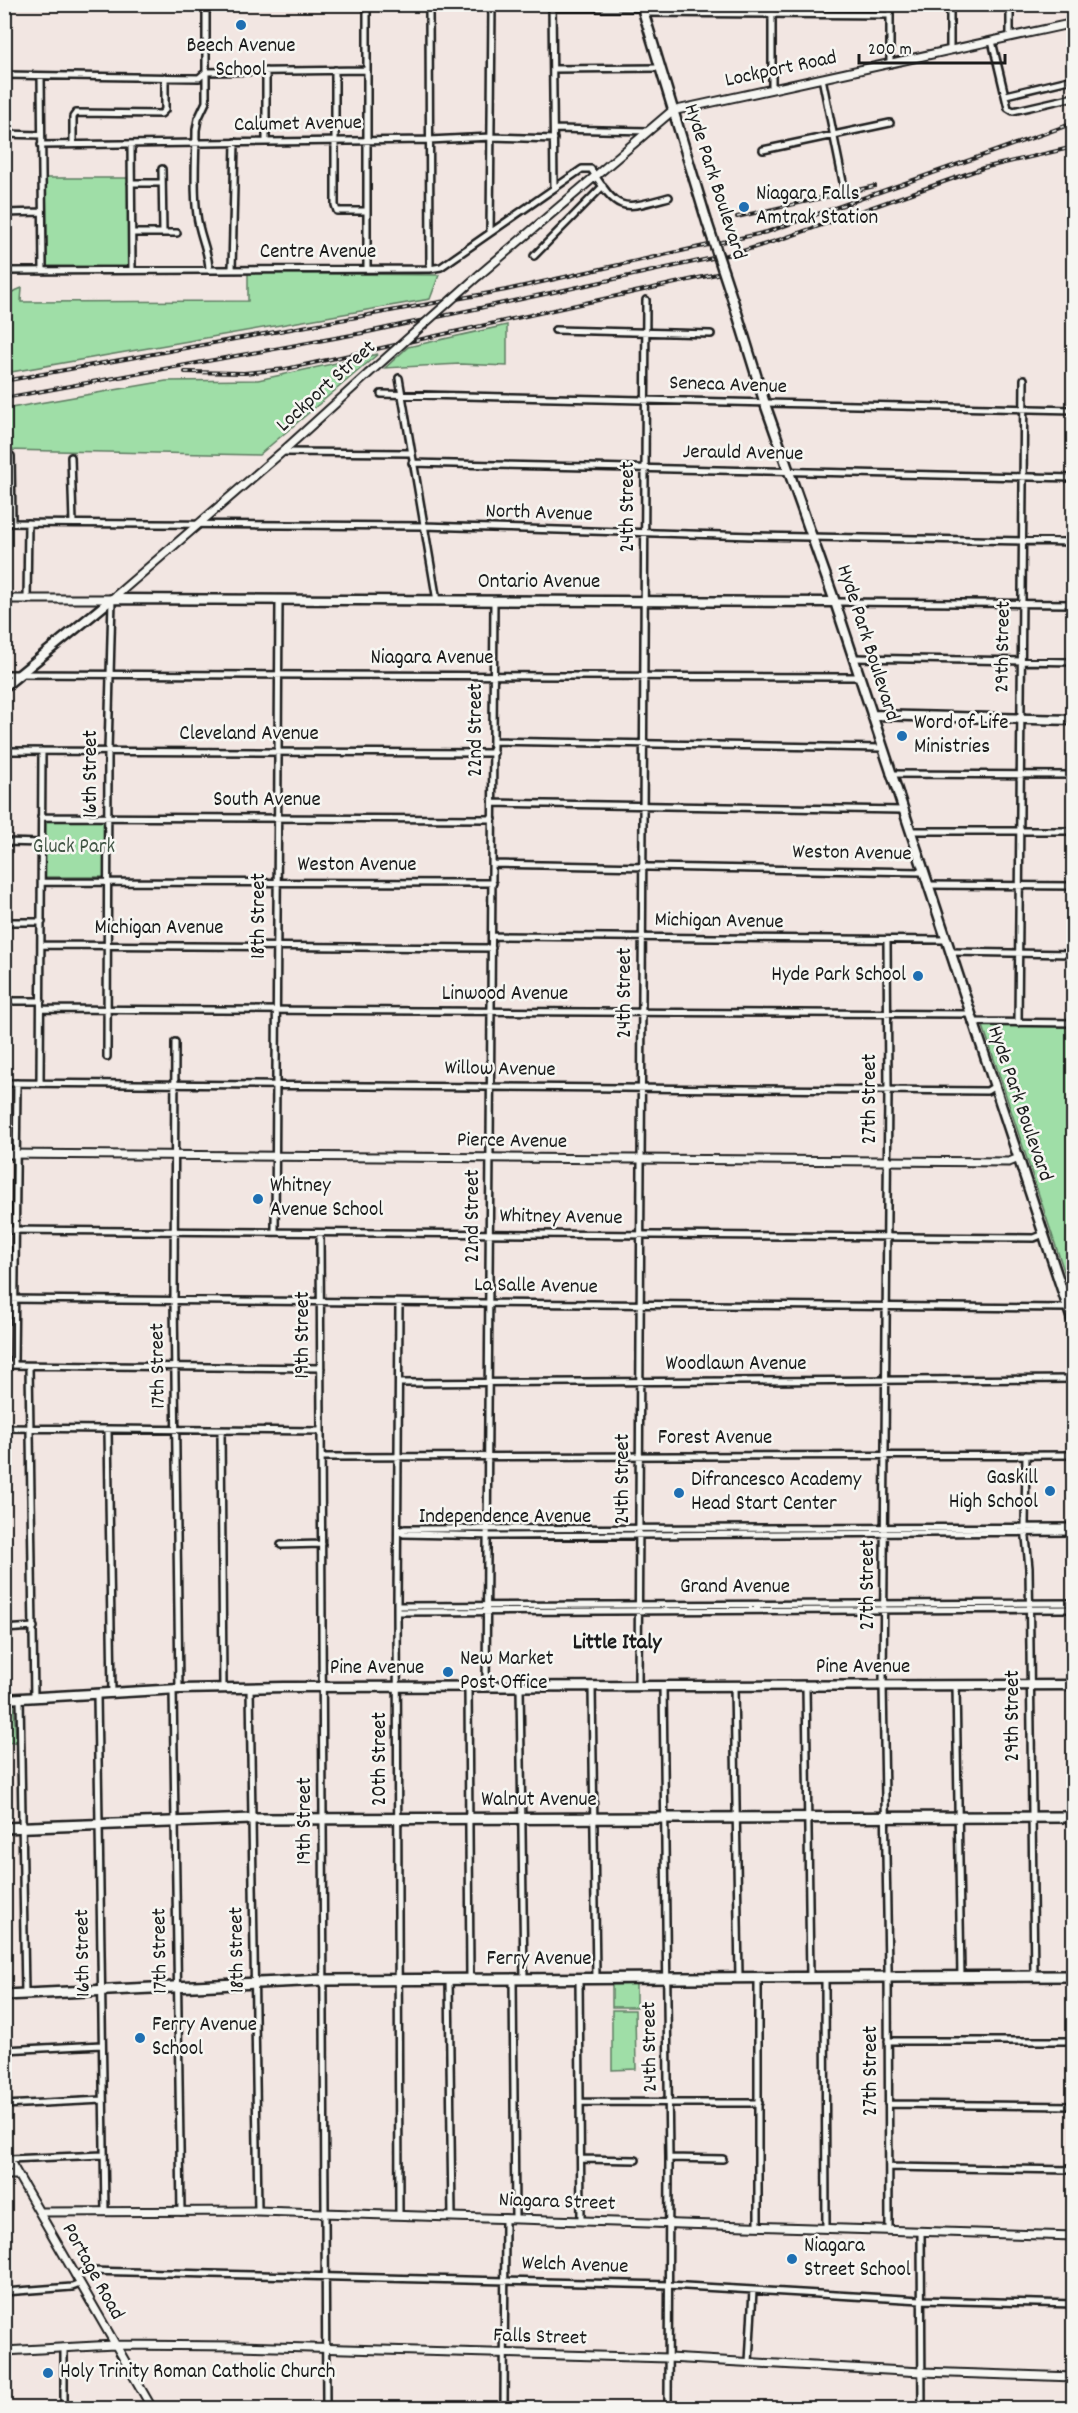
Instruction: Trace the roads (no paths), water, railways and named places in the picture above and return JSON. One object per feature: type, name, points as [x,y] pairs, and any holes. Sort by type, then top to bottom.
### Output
[{"type":"main road","name":"Hyde Park Boulevard","points":[[642,8],[672,111],[765,404],[835,602],[881,748],[1074,1326]]},
{"type":"main road","name":"Ontario Avenue","points":[[112,599],[835,602]]},
{"type":"main road","name":"Lockport Street","points":[[4,687],[112,599]]},
{"type":"main road","points":[[872,715],[1074,720]]},
{"type":"main road","name":"Pine Avenue","points":[[4,1699],[223,1688],[1074,1685]]},
{"type":"main road","name":"Walnut Avenue","points":[[4,1828],[99,1823],[252,1820],[1074,1817]]},
{"type":"main road","name":"Ferry Avenue","points":[[4,1995],[324,1980],[1074,1976]]},
{"type":"street","points":[[206,4],[206,102],[198,119],[196,212],[199,232],[209,256],[209,270]]},
{"type":"street","points":[[367,4],[367,269]]},
{"type":"street","points":[[429,4],[429,269]]},
{"type":"street","points":[[490,234],[492,4]]},
{"type":"street","points":[[772,4],[772,88]]},
{"type":"street","points":[[890,4],[890,64]]},
{"type":"street","points":[[950,4],[950,50]]},
{"type":"street","points":[[1010,4],[1010,37]]},
{"type":"street","points":[[1070,4],[1072,23]]},
{"type":"street","points":[[554,188],[552,6],[772,15],[890,15]]},
{"type":"street","name":"Lockport Road","points":[[672,111],[1072,23]]},
{"type":"street","points":[[992,41],[1008,108],[1013,111],[1074,97]]},
{"type":"street","points":[[553,69],[659,68]]},
{"type":"street","points":[[335,70],[334,196],[337,211],[367,211]]},
{"type":"street","points":[[4,75],[199,78],[206,72],[367,70]]},
{"type":"street","points":[[266,71],[266,142]]},
{"type":"street","points":[[41,76],[43,271]]},
{"type":"street","points":[[73,144],[73,117],[76,113],[161,114],[165,110],[165,77]]},
{"type":"street","points":[[822,78],[844,188]]},
{"type":"street","points":[[1006,95],[1073,79]]},
{"type":"street","name":"Lockport Street","points":[[112,599],[282,452],[478,276],[672,111]]},
{"type":"street","points":[[763,150],[890,123]]},
{"type":"street","points":[[555,129],[648,131]]},
{"type":"street","points":[[4,134],[41,135]]},
{"type":"street","name":"Calumet Avenue","points":[[41,145],[429,140],[491,137],[554,139]]},
{"type":"street","points":[[232,270],[235,142]]},
{"type":"street","points":[[131,144],[132,270]]},
{"type":"street","points":[[162,169],[163,233]]},
{"type":"street","name":"Centre Avenue","points":[[4,271],[429,269],[441,267],[582,169],[591,169],[596,176]]},
{"type":"street","points":[[596,176],[615,203],[630,207],[669,196]]},
{"type":"street","points":[[131,183],[162,183]]},
{"type":"street","points":[[534,256],[603,186]]},
{"type":"street","points":[[4,213],[42,212]]},
{"type":"street","points":[[132,233],[177,233]]},
{"type":"street","name":"24th Street","points":[[638,1686],[646,300]]},
{"type":"street","points":[[555,330],[711,334]]},
{"type":"street","points":[[399,378],[437,601]]},
{"type":"street","name":"29th Street","points":[[1018,1023],[1024,379]]},
{"type":"street","name":"Seneca Avenue","points":[[381,394],[1074,410]]},
{"type":"street","points":[[282,452],[411,453]]},
{"type":"street","points":[[11,456],[12,523]]},
{"type":"street","points":[[71,457],[73,523]]},
{"type":"street","name":"Jerauld Avenue","points":[[412,463],[1074,478]]},
{"type":"street","name":"North Avenue","points":[[4,523],[423,526],[1074,542]]},
{"type":"street","points":[[27,600],[28,523]]},
{"type":"street","name":"Ontario Avenue","points":[[4,599],[112,599]]},
{"type":"street","name":"16th Street","points":[[107,1057],[108,751],[112,599]]},
{"type":"street","name":"18th Street","points":[[275,1232],[279,600]]},
{"type":"street","name":"22nd Street","points":[[486,1687],[494,601]]},
{"type":"street","name":"Ontario Avenue","points":[[835,602],[1074,604]]},
{"type":"street","points":[[853,658],[1074,662]]},
{"type":"street","name":"Niagara Avenue","points":[[4,674],[860,677]]},
{"type":"street","points":[[494,741],[881,748]]},
{"type":"street","name":"Cleveland Avenue","points":[[4,751],[494,753]]},
{"type":"street","points":[[40,1083],[42,751]]},
{"type":"street","points":[[890,774],[1074,775]]},
{"type":"street","points":[[493,803],[902,810]]},
{"type":"street","name":"South Avenue","points":[[42,817],[493,819]]},
{"type":"street","points":[[910,831],[1074,831]]},
{"type":"street","points":[[4,842],[42,843]]},
{"type":"street","name":"Weston Avenue","points":[[493,864],[922,872]]},
{"type":"street","name":"Weston Avenue","points":[[42,882],[493,883]]},
{"type":"street","name":"Weston Avenue","points":[[927,885],[1074,886]]},
{"type":"street","points":[[4,922],[42,922]]},
{"type":"street","name":"Michigan Avenue","points":[[492,936],[946,940]]},
{"type":"street","name":"27th Street","points":[[887,940],[887,1381],[883,1685],[889,2229]]},
{"type":"street","name":"Michigan Avenue","points":[[42,945],[492,948]]},
{"type":"street","points":[[950,952],[1074,954]]},
{"type":"street","points":[[4,1001],[41,1001]]},
{"type":"street","name":"Linwood Avenue","points":[[41,1009],[888,1014],[1018,1023],[1074,1023]]},
{"type":"street","name":"17th Street","points":[[176,1042],[175,1821],[181,2212]]},
{"type":"street","name":"Willow Avenue","points":[[4,1083],[987,1091],[995,1086]]},
{"type":"street","points":[[14,1365],[17,1083]]},
{"type":"street","name":"Pierce Avenue","points":[[4,1154],[888,1162],[1009,1162],[1019,1158]]},
{"type":"street","name":"Whitney Avenue","points":[[4,1230],[887,1238],[1034,1238],[1044,1234]]},
{"type":"street","name":"19th Street","points":[[320,1233],[326,2409]]},
{"type":"street","name":"La Salle Avenue","points":[[4,1299],[1068,1308]]},
{"type":"street","name":"20th Street","points":[[399,1302],[397,1609],[399,2214]]},
{"type":"street","points":[[4,1365],[321,1368]]},
{"type":"street","points":[[29,1366],[34,1698]]},
{"type":"street","name":"Woodlawn Avenue","points":[[399,1383],[1074,1379]]},
{"type":"street","points":[[4,1428],[321,1431]]},
{"type":"street","points":[[108,1430],[112,1694]]},
{"type":"street","points":[[221,1431],[223,1688]]},
{"type":"street","name":"29th Street","points":[[1026,1455],[1034,1976]]},
{"type":"street","name":"Forest Avenue","points":[[322,1457],[1074,1455]]},
{"type":"street","name":"Independence Avenue","points":[[398,1531],[405,1529],[488,1532],[640,1531],[886,1527],[1074,1532]]},
{"type":"street","name":"Independence Avenue","points":[[640,1531],[886,1534],[1074,1527]]},
{"type":"street","points":[[281,1545],[322,1544]]},
{"type":"street","points":[[1028,1607],[1074,1603]]},
{"type":"street","points":[[397,1609],[1028,1607],[1074,1609]]},
{"type":"street","points":[[4,1629],[34,1627]]},
{"type":"street","name":"24th Street","points":[[663,1686],[669,2158],[668,2409]]},
{"type":"street","points":[[806,1686],[810,1977]]},
{"type":"street","points":[[956,1686],[961,1977]]},
{"type":"street","points":[[468,1687],[470,1978]]},
{"type":"street","points":[[520,1687],[524,1978]]},
{"type":"street","points":[[592,1687],[596,1978]]},
{"type":"street","points":[[734,1687],[739,1977]]},
{"type":"street","name":"18th Street","points":[[250,1688],[258,2211]]},
{"type":"street","name":"16th Street","points":[[97,1695],[105,2211]]},
{"type":"street","points":[[20,1698],[25,1994]]},
{"type":"street","points":[[758,1977],[758,2226]]},
{"type":"street","points":[[825,1977],[826,2228]]},
{"type":"street","points":[[449,1978],[452,2217]]},
{"type":"street","points":[[513,1978],[515,2218]]},
{"type":"street","points":[[579,1978],[581,2220]]},
{"type":"street","points":[[888,2041],[1074,2041]]},
{"type":"street","points":[[4,2050],[102,2045]]},
{"type":"street","points":[[4,2105],[103,2100]]},
{"type":"street","points":[[580,2102],[759,2103]]},
{"type":"street","points":[[888,2104],[1074,2106]]},
{"type":"street","name":"Portage Road","points":[[4,2151],[152,2409]]},
{"type":"street","points":[[9,2159],[103,2155]]},
{"type":"street","points":[[669,2158],[723,2159]]},
{"type":"street","points":[[580,2159],[636,2160]]},
{"type":"street","points":[[889,2167],[1074,2170]]},
{"type":"street","points":[[4,2175],[17,2175]]},
{"type":"street","name":"Niagara Street","points":[[39,2212],[258,2211],[399,2214],[1074,2236]]},
{"type":"street","points":[[504,2409],[505,2218]]},
{"type":"street","points":[[921,2231],[922,2409]]},
{"type":"street","name":"Welch Avenue","points":[[75,2275],[89,2271],[505,2280],[668,2285],[921,2300],[1074,2304]]},
{"type":"street","points":[[4,2292],[72,2288],[80,2284]]},
{"type":"street","points":[[749,2362],[753,2290]]},
{"type":"street","name":"Falls Street","points":[[4,2351],[114,2345],[504,2353],[668,2358],[922,2373],[1074,2377]]},
{"type":"street","points":[[64,2348],[64,2409]]},
{"type":"railway","points":[[4,381],[506,290],[767,232],[1074,123]]},
{"type":"railway","points":[[4,398],[368,332],[736,253],[983,168],[1074,147]]},
{"type":"railway","points":[[737,217],[875,186]]},
{"type":"railway","points":[[185,372],[244,373],[286,369],[721,273]]},
{"type":"place","name":"Beech Avenue School","points":[[241,25]]},
{"type":"place","name":"Niagara Falls Amtrak Station","points":[[744,207]]},
{"type":"place","name":"Word of Life Ministries","points":[[902,736]]},
{"type":"place","name":"Hyde Park School","points":[[918,976]]},
{"type":"place","name":"Whitney Avenue School","points":[[258,1199]]},
{"type":"place","name":"Gaskill High School","points":[[1050,1491]]},
{"type":"place","name":"Difrancesco Academy Head Start Center","points":[[679,1493]]},
{"type":"place","name":"New Market Post Office","points":[[448,1672]]},
{"type":"place","name":"Ferry Avenue School","points":[[140,2038]]},
{"type":"place","name":"Niagara Street School","points":[[792,2259]]},
{"type":"place","name":"Holy Trinity Roman Catholic Church","points":[[48,2373]]},
{"type":"district","name":"Little Italy","points":[[617,1643]]},
{"type":"park label","name":"Gluck Park","points":[[74,848]]}]
